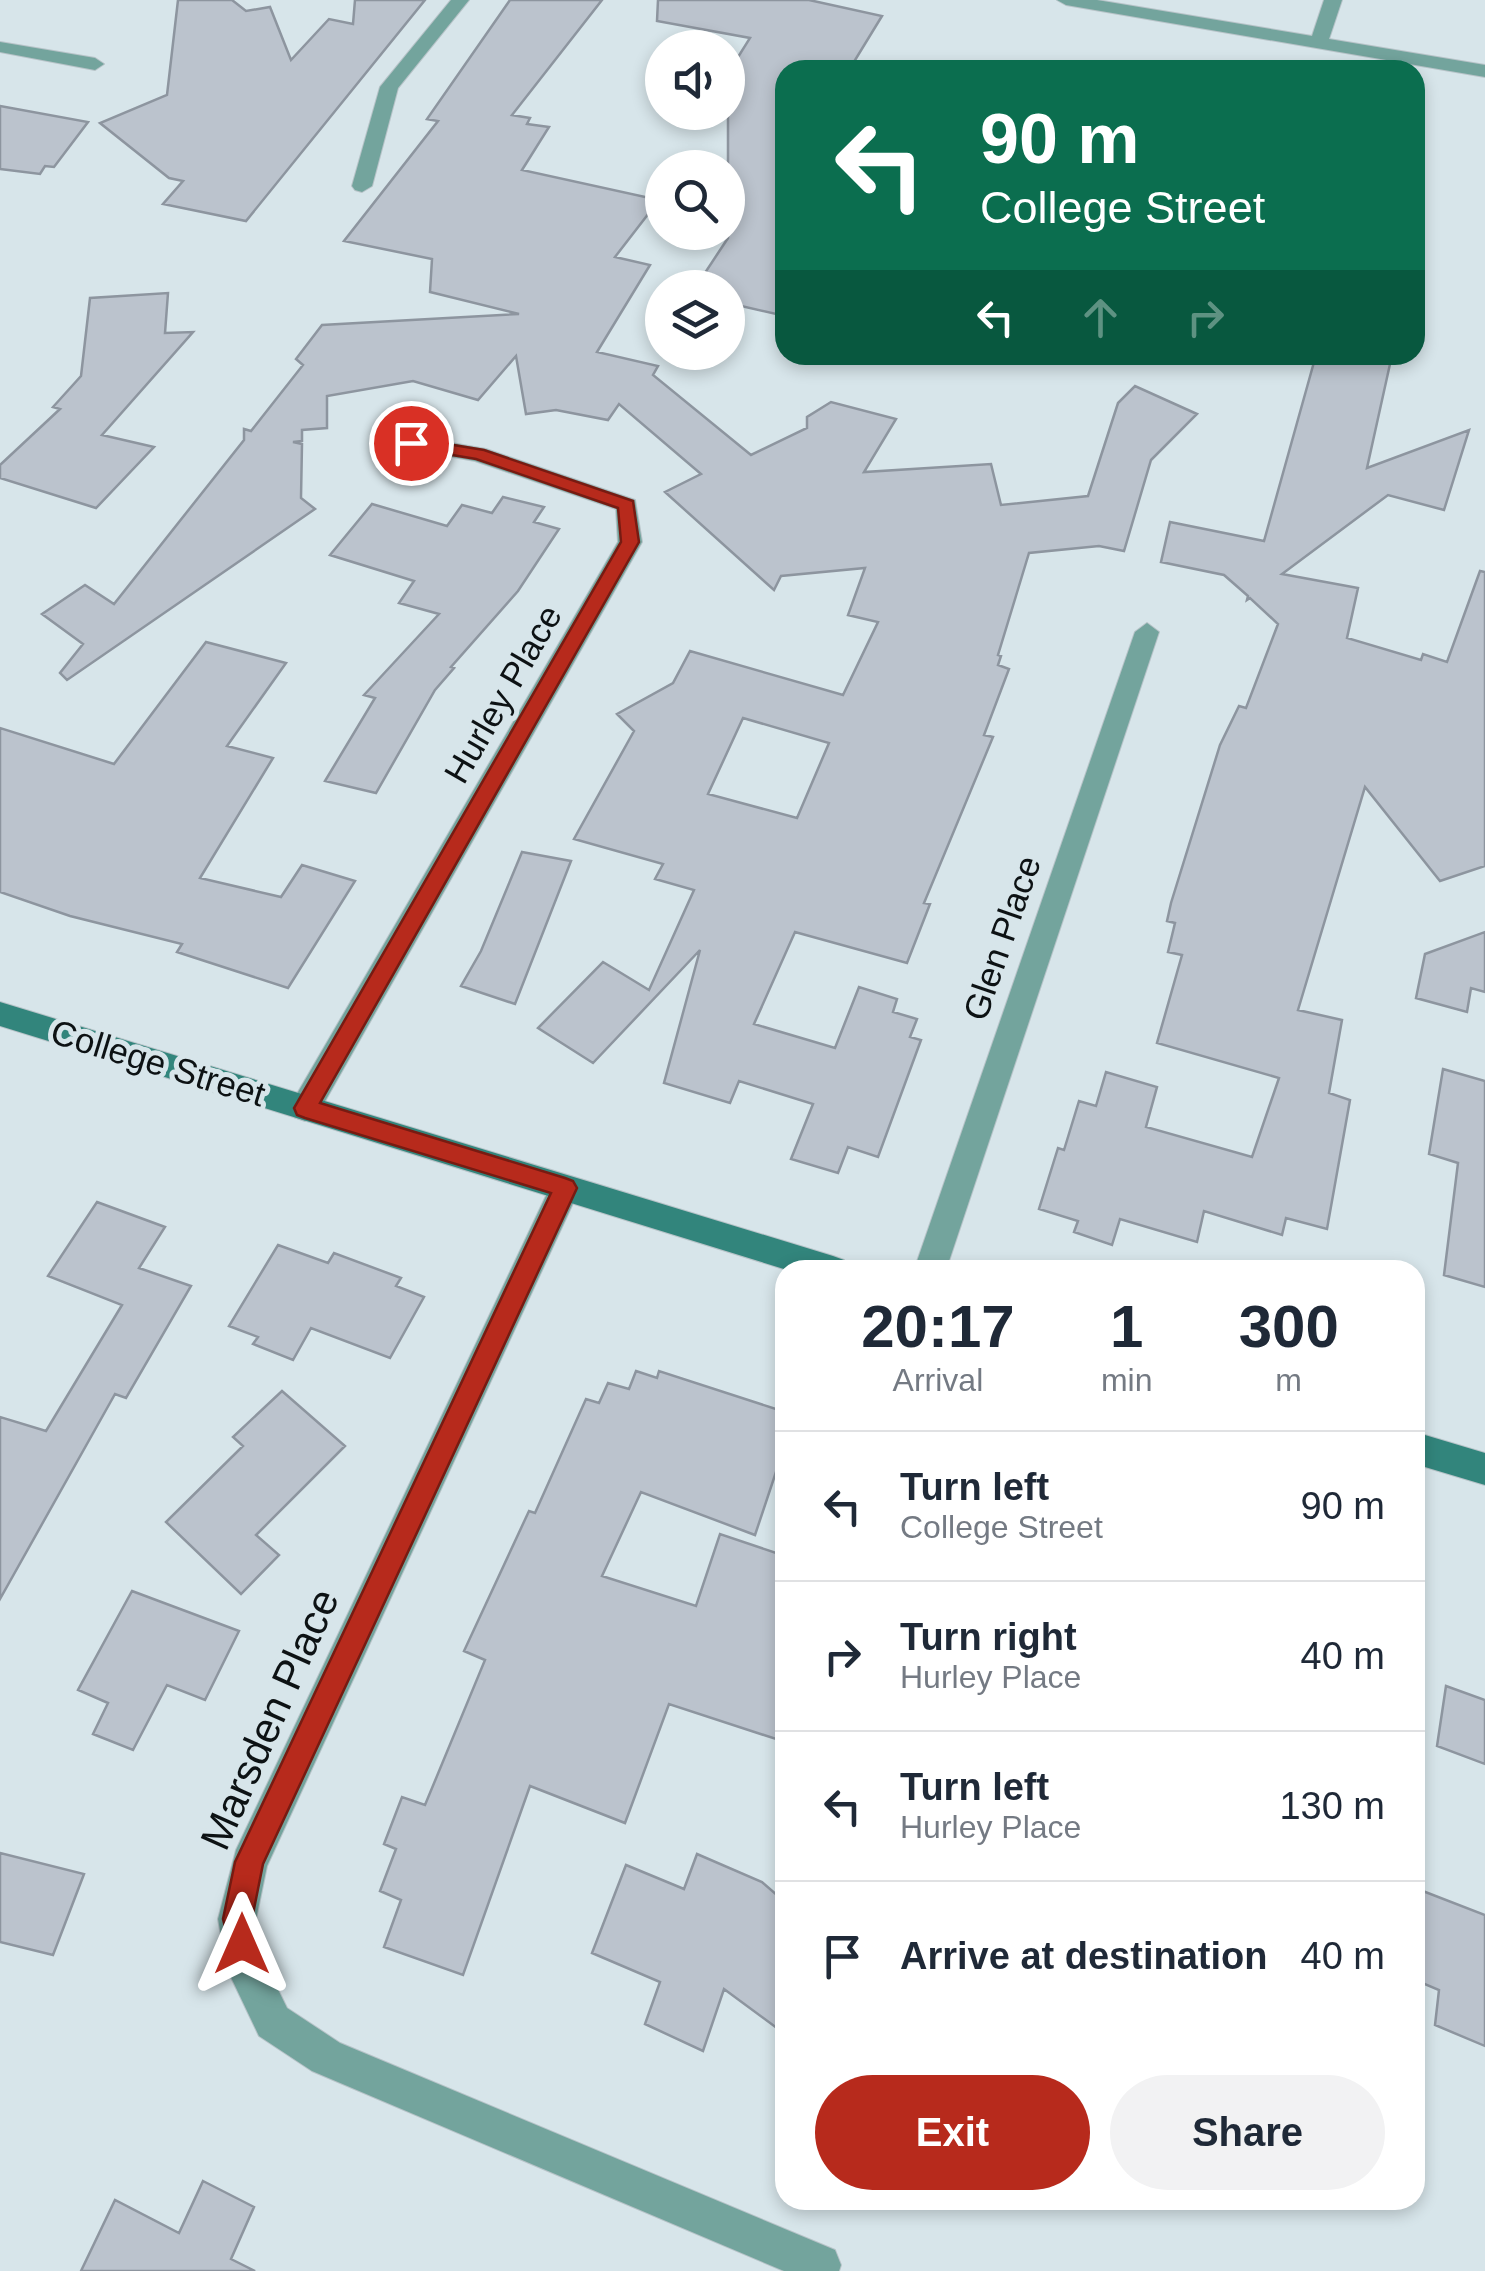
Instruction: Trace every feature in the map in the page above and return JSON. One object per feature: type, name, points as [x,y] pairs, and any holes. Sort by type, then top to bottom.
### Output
[{"type":"main road","name":"College Street","points":[[0,1014],[800,1260]]},
{"type":"main road","points":[[1425,1451],[1485,1470]]},
{"type":"street","points":[[362,186],[389,87],[460,0]]},
{"type":"street","points":[[1066,0],[1420,60]]},
{"type":"street","points":[[1319,43],[1333,0]]},
{"type":"street","points":[[0,47],[95,64]]},
{"type":"street","points":[[1425,61],[1485,71]]},
{"type":"street","name":"Hurley Place","points":[[305,1108],[630,542],[627,505],[478,454],[411,443]]},
{"type":"street","name":"Glen Place","points":[[933,1260],[1147,632]]},
{"type":"street","name":"Marsden Place","points":[[565,1188],[249,1862],[238,1919],[247,1969],[274,2022],[326,2057],[820,2265]]},
{"type":"building","points":[[178,0],[232,0],[246,11],[270,7],[291,60],[329,19],[353,24],[355,0],[425,0],[246,221],[163,204],[183,181],[169,178],[100,123],[167,95]]},
{"type":"building","points":[[510,0],[602,0],[512,115],[530,118],[527,124],[549,127],[522,170],[645,197],[645,218],[615,257],[650,265],[597,352],[645,363],[645,370],[656,370],[653,375],[751,455],[807,428],[807,417],[831,402],[896,419],[864,472],[991,464],[1001,505],[1088,496],[1118,403],[1135,386],[1197,414],[1151,460],[1124,551],[1099,546],[1029,553],[998,655],[998,665],[1009,669],[984,735],[993,737],[924,903],[930,904],[907,963],[795,932],[754,1024],[835,1048],[859,987],[897,999],[893,1012],[917,1019],[910,1037],[921,1040],[878,1157],[848,1147],[838,1173],[791,1159],[813,1104],[739,1081],[730,1103],[664,1083],[700,950],[593,1063],[538,1028],[603,962],[649,990],[694,890],[655,879],[663,864],[574,839],[634,731],[617,714],[673,683],[690,651],[843,695],[878,622],[848,615],[865,568],[781,576],[774,590],[665,492],[701,474],[619,404],[608,420],[556,410],[526,414],[516,356],[478,400],[413,381],[327,396],[327,428],[302,430],[302,441],[293,442],[302,444],[301,498],[315,509],[67,680],[60,673],[83,644],[42,614],[85,585],[114,604],[244,440],[244,429],[251,431],[303,365],[296,359],[322,325],[519,314],[430,292],[432,259],[344,241],[438,121],[427,119]],"holes":[[[743,718],[829,743],[797,818],[708,794]]]},
{"type":"building","points":[[658,0],[809,0],[882,16],[855,60],[775,60],[775,314],[745,307],[745,270],[707,270],[720,250],[745,250],[745,150],[728,150],[728,130],[745,130],[745,46],[750,38],[745,37],[745,30],[706,30],[657,21]]},
{"type":"building","points":[[0,106],[88,122],[54,167],[45,166],[40,174],[0,169]]},
{"type":"building","points":[[168,293],[165,333],[193,332],[102,435],[154,447],[96,508],[0,478],[0,465],[60,409],[53,407],[81,376],[90,298]]},
{"type":"building","points":[[1313,365],[1390,365],[1367,468],[1469,430],[1444,510],[1388,495],[1282,574],[1358,588],[1347,638],[1421,660],[1423,654],[1447,662],[1480,571],[1485,572],[1485,866],[1440,881],[1365,787],[1298,1010],[1342,1020],[1329,1093],[1350,1100],[1327,1229],[1286,1218],[1282,1235],[1204,1211],[1197,1242],[1120,1219],[1112,1245],[1074,1232],[1078,1221],[1039,1209],[1058,1148],[1064,1150],[1079,1101],[1096,1106],[1106,1072],[1157,1087],[1146,1127],[1252,1157],[1279,1078],[1157,1043],[1182,955],[1168,952],[1175,923],[1167,921],[1171,903],[1220,745],[1239,706],[1246,708],[1278,624],[1250,598],[1247,600],[1248,596],[1224,575],[1161,562],[1170,522],[1264,541]]},
{"type":"building","points":[[503,497],[544,507],[534,522],[559,529],[518,591],[435,690],[376,793],[325,781],[375,698],[364,695],[439,614],[399,603],[414,581],[330,555],[372,504],[447,526],[462,505],[492,513]]},
{"type":"building","points":[[206,642],[286,663],[227,746],[273,758],[200,878],[281,897],[302,865],[355,881],[288,988],[177,952],[182,944],[70,916],[0,892],[0,728],[114,764]]},
{"type":"building","points":[[522,852],[571,861],[515,1004],[461,986],[481,951]]},
{"type":"building","points":[[1485,932],[1485,992],[1471,988],[1467,1012],[1416,998],[1425,954]]},
{"type":"building","points":[[1443,1069],[1485,1081],[1485,1287],[1444,1275],[1458,1163],[1429,1154]]},
{"type":"building","points":[[97,1202],[165,1227],[139,1268],[191,1286],[126,1398],[115,1394],[0,1599],[0,1417],[46,1431],[122,1305],[48,1276]]},
{"type":"building","points":[[278,1245],[328,1263],[334,1253],[401,1278],[396,1286],[424,1297],[390,1358],[311,1328],[293,1360],[253,1344],[258,1337],[229,1326]]},
{"type":"building","points":[[636,1371],[657,1378],[659,1371],[775,1409],[775,1475],[755,1535],[641,1492],[602,1576],[696,1606],[720,1534],[775,1553],[775,1739],[669,1704],[625,1823],[530,1786],[463,1975],[384,1947],[401,1900],[380,1891],[396,1849],[384,1844],[402,1797],[425,1805],[485,1660],[464,1651],[529,1511],[535,1513],[586,1399],[599,1403],[608,1383],[629,1389]]},
{"type":"building","points":[[282,1391],[345,1446],[256,1535],[279,1555],[241,1594],[166,1522],[243,1446],[233,1437]]},
{"type":"building","points":[[132,1591],[239,1631],[205,1700],[167,1685],[133,1750],[93,1734],[108,1703],[78,1690]]},
{"type":"building","points":[[1446,1686],[1485,1700],[1485,1764],[1437,1746]]},
{"type":"building","points":[[0,1853],[84,1874],[53,1955],[0,1942]]},
{"type":"building","points":[[697,1854],[762,1882],[775,1893],[775,2027],[724,1989],[703,2051],[645,2024],[660,1982],[592,1953],[626,1865],[684,1889]]},
{"type":"building","points":[[1425,1892],[1485,1915],[1485,2046],[1435,2025],[1439,1990],[1425,1984]]},
{"type":"building","points":[[203,2181],[254,2207],[231,2259],[255,2271],[81,2271],[115,2200],[179,2233]]},
{"type":"route","points":[[242,1944],[238,1919],[249,1862],[565,1188],[305,1108],[630,542],[627,505],[478,454],[411,443]]}]
